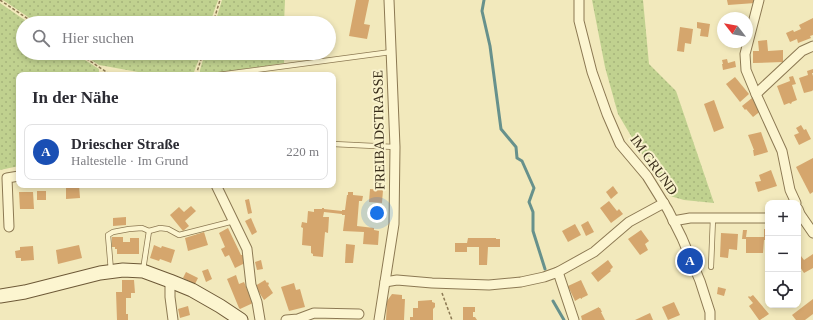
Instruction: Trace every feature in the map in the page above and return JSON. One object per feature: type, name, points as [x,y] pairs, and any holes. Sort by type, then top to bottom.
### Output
[{"type":"main road","points":[[0,296],[25,292],[111,271],[143,271],[199,294],[241,320]]},
{"type":"street","name":"FREIBADSTRASSE","points":[[379,320],[394,224],[395,147],[389,0]]},
{"type":"street","name":"IM GRUND","points":[[579,0],[579,21],[592,72],[612,126],[620,144],[647,176],[664,203],[682,238],[700,281],[710,312],[710,320]]},
{"type":"street","points":[[759,0],[745,54],[746,70],[782,151],[790,190],[795,200]]},
{"type":"street","points":[[756,94],[802,51],[813,46]]},
{"type":"street","points":[[9,226],[3,179],[16,177]]},
{"type":"street","points":[[218,188],[247,249],[251,285],[257,302],[260,320]]},
{"type":"street","points":[[385,282],[396,280],[489,285],[544,278],[594,252],[629,222],[664,203]]},
{"type":"street","points":[[801,216],[813,232]]},
{"type":"street","points":[[673,221],[690,218],[765,218]]},
{"type":"street","points":[[558,272],[574,320]]},
{"type":"street","points":[[170,281],[170,297],[173,320]]},
{"type":"street","points":[[286,320],[298,319],[314,313],[359,314]]},
{"type":"lane","points":[[336,59],[391,52]]},
{"type":"lane","points":[[241,72],[331,60]]},
{"type":"lane","points":[[336,144],[395,147]]},
{"type":"lane","points":[[711,267],[713,218]]},
{"type":"lane","points":[[111,271],[108,235],[113,232],[142,228],[149,231],[160,228],[168,229],[179,235],[234,221]]},
{"type":"lane","points":[[143,271],[149,231]]},
{"type":"path","points":[[0,0],[24,16]]},
{"type":"path","points":[[214,16],[220,0]]},
{"type":"path","points":[[88,60],[106,72]]},
{"type":"path","points":[[197,72],[201,60]]},
{"type":"path","points":[[439,283],[452,320]]},
{"type":"green space","points":[[3,0],[218,0],[212,16],[27,16]]},
{"type":"green space","points":[[222,0],[285,0],[284,16],[217,16]]},
{"type":"green space","points":[[592,0],[643,0],[649,64],[676,91],[714,203],[684,200],[670,196],[646,161],[618,114],[605,67]]},
{"type":"green space","points":[[0,3],[19,16],[16,16],[16,60],[85,60],[99,69],[99,72],[16,72],[16,167],[0,170]]},
{"type":"green space","points":[[92,60],[198,60],[194,72],[138,72],[99,65]]},
{"type":"green space","points":[[203,60],[284,60],[284,63],[226,72],[200,72]]},
{"type":"building","points":[[356,0],[369,0],[364,24],[370,25],[367,39],[349,36]]},
{"type":"building","points":[[727,0],[754,0],[755,3],[728,5]]},
{"type":"building","points":[[813,18],[813,35],[810,36],[811,38],[798,43],[797,39],[790,42],[786,33],[801,29],[799,25]]},
{"type":"building","points":[[697,22],[710,24],[708,37],[700,36],[701,29],[697,28]]},
{"type":"building","points":[[680,27],[693,29],[691,44],[685,43],[684,52],[677,51]]},
{"type":"building","points":[[767,40],[768,51],[783,50],[783,62],[753,63],[753,51],[759,51],[758,41]]},
{"type":"building","points":[[727,59],[728,63],[735,61],[736,67],[723,70],[722,60]]},
{"type":"building","points":[[813,69],[813,90],[804,93],[799,78],[808,75],[807,71]]},
{"type":"building","points":[[793,76],[796,84],[792,85],[797,100],[791,104],[789,103],[784,105],[777,86],[790,81],[789,77]]},
{"type":"building","points":[[735,77],[749,94],[740,102],[726,84]]},
{"type":"building","points":[[752,98],[762,110],[753,117],[742,106]]},
{"type":"building","points":[[714,100],[724,128],[714,132],[704,104]]},
{"type":"building","points":[[801,125],[804,130],[806,129],[811,139],[799,145],[794,135],[799,133],[796,128]]},
{"type":"building","points":[[761,132],[768,152],[754,156],[754,150],[748,135]]},
{"type":"building","points":[[813,158],[813,192],[810,194],[796,167]]},
{"type":"building","points":[[771,170],[777,186],[758,192],[755,182],[761,181],[759,175]]},
{"type":"building","points":[[613,186],[618,193],[611,199],[606,192]]},
{"type":"building","points":[[66,188],[79,188],[80,198],[66,199]]},
{"type":"building","points":[[370,189],[383,190],[382,203],[369,202]]},
{"type":"building","points":[[37,191],[46,191],[46,200],[37,200]]},
{"type":"building","points":[[19,192],[33,192],[34,209],[20,209]]},
{"type":"building","points":[[348,192],[353,192],[353,195],[363,196],[362,201],[359,201],[357,226],[374,228],[374,230],[379,231],[378,245],[363,244],[364,232],[343,231],[345,215],[324,212],[323,217],[329,217],[328,233],[325,232],[323,257],[313,256],[311,253],[311,246],[302,245],[303,228],[301,227],[302,222],[307,223],[308,211],[314,212],[314,209],[322,208],[342,211],[345,210]]},
{"type":"building","points":[[249,199],[252,213],[248,214],[245,200]]},
{"type":"building","points":[[609,201],[617,211],[619,209],[623,214],[611,223],[600,208]]},
{"type":"building","points":[[191,206],[196,211],[185,221],[189,226],[183,231],[170,215],[179,207],[184,212]]},
{"type":"building","points":[[126,217],[126,225],[113,226],[113,218]]},
{"type":"building","points":[[251,218],[257,232],[252,235],[245,221]]},
{"type":"building","points":[[588,221],[594,232],[586,236],[581,225]]},
{"type":"building","points":[[575,224],[581,235],[568,242],[562,231]]},
{"type":"building","points":[[228,228],[241,255],[244,255],[245,263],[235,268],[229,255],[225,257],[221,249],[225,247],[219,233]]},
{"type":"building","points":[[765,229],[763,253],[746,253],[746,239],[742,239],[743,230],[747,230],[746,237],[764,237]]},
{"type":"building","points":[[641,230],[649,241],[645,244],[648,250],[640,255],[628,239]]},
{"type":"building","points":[[204,232],[208,245],[188,251],[185,238]]},
{"type":"building","points":[[721,233],[738,234],[737,250],[729,249],[728,258],[720,257]]},
{"type":"building","points":[[112,237],[123,237],[123,242],[130,242],[130,238],[139,238],[139,254],[117,254],[117,249],[112,247]]},
{"type":"building","points":[[468,238],[500,239],[500,247],[488,247],[487,265],[479,265],[479,247],[467,247],[467,252],[455,252],[455,243],[467,243]]},
{"type":"building","points":[[346,244],[355,245],[353,263],[345,263]]},
{"type":"building","points":[[79,245],[82,258],[58,264],[56,250]]},
{"type":"building","points":[[154,245],[161,248],[162,246],[175,250],[171,263],[160,259],[159,261],[150,258]]},
{"type":"building","points":[[33,246],[34,260],[21,261],[21,258],[16,258],[15,251],[20,250],[20,247]]},
{"type":"building","points":[[813,254],[813,268],[804,273],[801,268],[801,256],[804,260]]},
{"type":"building","points":[[261,260],[263,269],[257,270],[255,262]]},
{"type":"building","points":[[608,260],[613,267],[610,270],[611,271],[598,282],[591,273]]},
{"type":"building","points":[[208,269],[212,279],[206,282],[202,271]]},
{"type":"building","points":[[186,272],[198,278],[195,284],[183,278]]},
{"type":"building","points":[[236,275],[239,284],[244,282],[253,303],[240,309],[227,279]]},
{"type":"building","points":[[122,280],[134,280],[135,293],[131,293],[131,298],[126,298],[126,314],[128,314],[128,320],[117,320],[116,292],[122,292]]},
{"type":"building","points":[[265,280],[267,283],[268,282],[268,285],[273,293],[264,300],[255,286]]},
{"type":"building","points":[[581,280],[588,295],[575,301],[568,286]]},
{"type":"building","points":[[294,283],[296,290],[300,289],[305,307],[289,311],[281,287]]},
{"type":"building","points":[[718,287],[726,289],[724,296],[717,294]]},
{"type":"building","points":[[392,294],[402,295],[402,299],[405,299],[404,320],[386,320],[387,301]]},
{"type":"building","points":[[753,295],[769,314],[760,320],[749,306],[753,303],[748,297]]},
{"type":"building","points":[[813,299],[813,314],[805,320],[796,320],[792,315]]},
{"type":"building","points":[[432,300],[432,302],[435,303],[435,307],[433,309],[433,320],[410,320],[410,317],[413,317],[413,308],[418,308],[418,301]]},
{"type":"building","points":[[674,302],[680,315],[668,320],[662,307]]},
{"type":"building","points":[[188,306],[190,315],[180,318],[178,309]]},
{"type":"building","points":[[463,307],[475,307],[473,317],[477,320],[463,320]]},
{"type":"building","points":[[599,307],[605,320],[582,320],[581,316]]},
{"type":"building","points":[[650,313],[653,320],[635,320]]},
{"type":"waterway","points":[[484,0],[482,11],[490,46],[501,129],[516,147],[517,158],[522,161],[534,188],[529,202],[533,212],[533,231],[545,269]]},
{"type":"waterway","points":[[553,301],[564,320]]},
{"type":"place","name":"Driescher Straße","points":[[690,261]]}]
